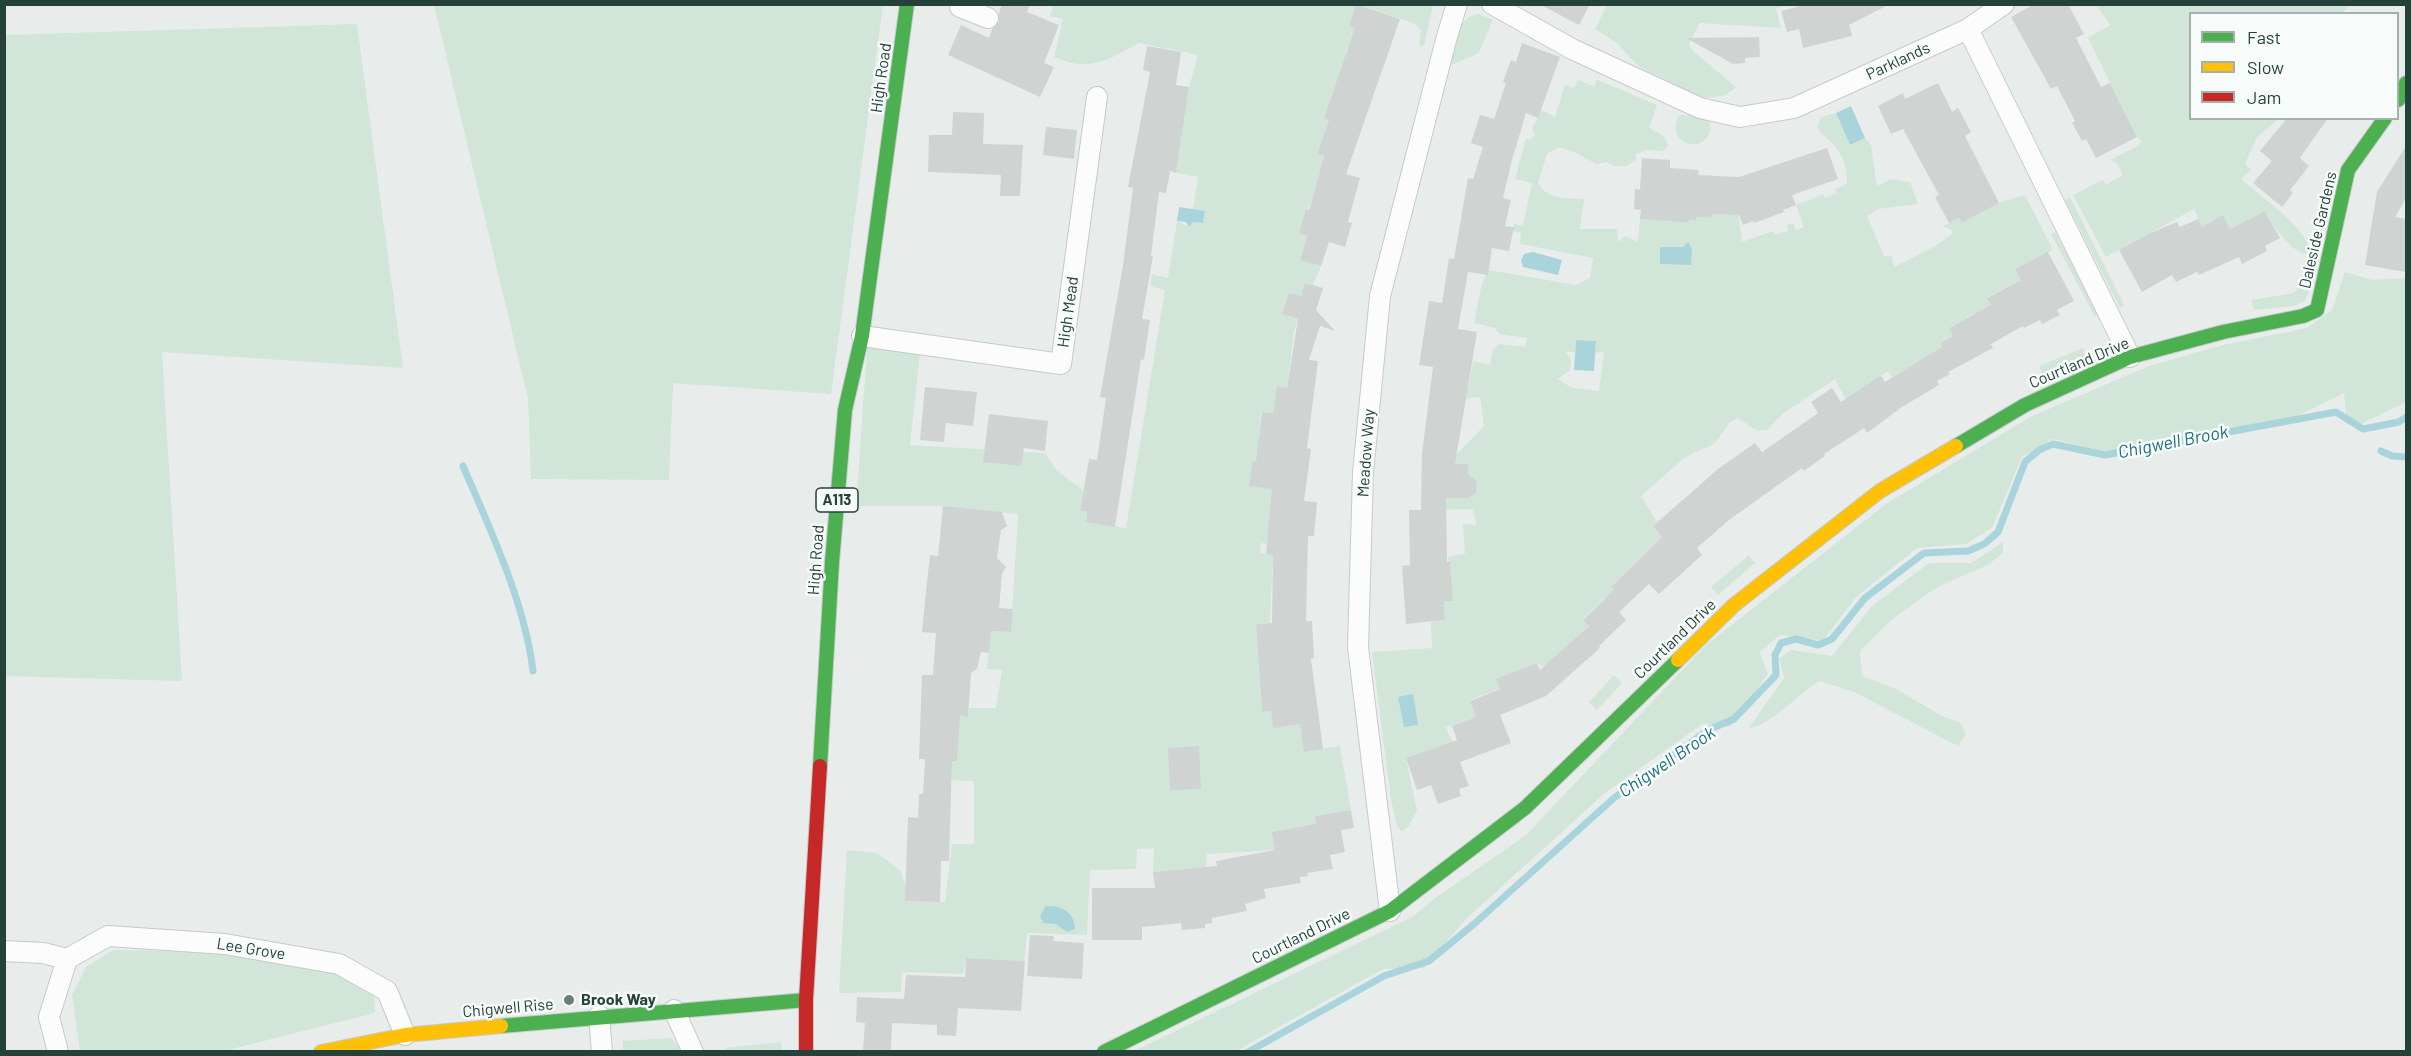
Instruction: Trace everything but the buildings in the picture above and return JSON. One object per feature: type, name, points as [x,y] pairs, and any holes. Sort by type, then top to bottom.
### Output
[{"type":"street","name":"High Road","points":[[806,1052],[806,1000],[836,504],[845,410],[862,336],[907,4]]},
{"type":"street","name":"Meadow Way","points":[[1390,911],[1358,647],[1363,473],[1380,296],[1457,4]]},
{"type":"street","name":"Parklands","points":[[1492,4],[1572,49],[1700,108],[1740,117],[1794,108],[1968,29],[2004,4]]},
{"type":"street","points":[[1968,29],[2130,357]]},
{"type":"street","name":"High Mead","points":[[862,336],[1062,364],[1097,97]]},
{"type":"street","name":"Daleside Gardens","points":[[2303,316],[2317,310],[2348,170],[2384,120]]},
{"type":"street","name":"Courtland Drive","points":[[1104,1052],[1390,911],[1525,808],[1734,605],[1881,491],[2025,405],[2130,357],[2223,332],[2303,316]]},
{"type":"street","name":"Lee Grove","points":[[67,959],[108,936],[225,944],[339,964],[387,992],[405,1035]]},
{"type":"street","points":[[4,951],[43,952],[67,959],[50,1017],[58,1052]]},
{"type":"street","name":"Chigwell Rise","points":[[321,1052],[405,1035],[599,1016],[806,1000]]},
{"type":"street","points":[[674,1010],[693,1052]]},
{"type":"street","points":[[599,1016],[602,1052]]},
{"type":"green space","points":[[434,5],[883,5],[831,394],[673,383],[669,480],[531,479],[528,399]]},
{"type":"green space","points":[[1053,5],[1356,5],[1349,26],[1368,33],[1363,47],[1350,42],[1345,54],[1364,61],[1340,71],[1324,118],[1329,120],[1317,154],[1324,156],[1310,205],[1306,209],[1299,233],[1307,236],[1300,259],[1321,266],[1313,285],[1305,283],[1301,296],[1289,293],[1282,314],[1298,319],[1294,331],[1287,388],[1277,387],[1273,413],[1261,412],[1259,434],[1266,436],[1260,462],[1252,461],[1249,485],[1273,489],[1267,544],[1261,543],[1260,553],[1273,555],[1270,623],[1256,625],[1262,712],[1271,711],[1300,724],[1304,751],[1340,746],[1351,810],[1315,816],[1316,824],[1275,850],[1207,854],[1206,867],[1153,872],[1154,848],[1137,849],[1136,869],[1090,870],[1087,935],[1027,933],[1024,961],[966,958],[963,974],[902,972],[901,992],[839,993],[847,850],[877,853],[900,870],[906,887],[906,901],[945,902],[952,844],[974,844],[974,781],[951,780],[952,761],[957,761],[959,730],[954,716],[968,717],[969,708],[996,708],[1002,670],[987,669],[991,631],[1011,632],[1018,514],[943,506],[856,506],[868,336],[921,344],[910,445],[1045,453],[1056,470],[1083,490],[1080,511],[1087,512],[1086,522],[1126,528],[1165,290],[1150,286],[1152,274],[1168,278],[1177,221],[1187,226],[1193,222],[1203,223],[1205,211],[1193,209],[1198,177],[1176,173],[1189,87],[1198,55],[1139,43],[1118,55],[1098,62],[1077,64],[1066,62],[1054,57],[1063,19],[1050,16]]},
{"type":"green space","points":[[1361,5],[1433,5],[1424,46],[1419,45],[1421,30],[1415,24]]},
{"type":"green space","points":[[1607,5],[1790,5],[1776,8],[1781,28],[1700,23],[1689,44],[1693,51],[1736,87],[1726,95],[1707,98],[1638,66],[1617,43],[1595,29]]},
{"type":"green space","points":[[2096,5],[2349,5],[2344,12],[2189,12],[2189,120],[2278,120],[2257,137],[2245,164],[2251,170],[2241,179],[2291,221],[2307,241],[2311,251],[2309,254],[2302,253],[2289,244],[2265,211],[2230,229],[2223,216],[2202,227],[2194,209],[2106,257],[2073,195],[2103,180],[2106,185],[2123,175],[2116,162],[2109,160],[2138,146],[2142,141],[2137,137],[2088,38],[2110,25]]},
{"type":"green space","points":[[1479,14],[1493,20],[1479,53],[1452,65],[1456,37],[1462,25],[1471,16]]},
{"type":"green space","points":[[357,24],[403,368],[162,352],[182,681],[5,676],[5,35]]},
{"type":"green space","points":[[1596,79],[1657,105],[1649,128],[1664,136],[1668,145],[1664,151],[1646,150],[1636,154],[1636,159],[1627,166],[1614,166],[1607,162],[1596,164],[1574,152],[1558,147],[1547,154],[1538,183],[1542,189],[1552,195],[1584,199],[1580,229],[1617,229],[1618,242],[1626,236],[1638,242],[1640,219],[1688,223],[1689,220],[1696,221],[1697,217],[1711,218],[1713,214],[1739,215],[1742,242],[1773,231],[1775,235],[1788,231],[1787,225],[1793,223],[1796,230],[1804,227],[1796,205],[1823,194],[1825,198],[1836,193],[1835,189],[1847,184],[1842,158],[1817,126],[1821,117],[1836,113],[1850,145],[1865,138],[1871,145],[1877,186],[1891,179],[1910,182],[1918,204],[1878,209],[1867,216],[1884,256],[1892,256],[1894,267],[1937,245],[1953,233],[1943,226],[1959,218],[1962,223],[1999,203],[2025,195],[2053,250],[2015,269],[2021,280],[1987,297],[1998,317],[1973,314],[1949,328],[1953,336],[1940,343],[1942,348],[1892,378],[1888,371],[1853,394],[1854,415],[1835,379],[1782,414],[1767,430],[1757,431],[1738,418],[1730,422],[1715,443],[1684,458],[1641,496],[1657,522],[1653,526],[1662,537],[1611,587],[1621,598],[1605,598],[1583,619],[1589,626],[1544,667],[1537,663],[1497,679],[1500,688],[1470,700],[1476,717],[1445,727],[1453,742],[1406,758],[1417,811],[1408,827],[1402,832],[1397,825],[1391,800],[1372,652],[1432,648],[1431,622],[1445,620],[1444,601],[1453,600],[1450,562],[1447,557],[1465,554],[1463,524],[1476,525],[1473,509],[1437,510],[1435,498],[1469,498],[1476,493],[1477,481],[1468,474],[1468,464],[1454,464],[1454,457],[1484,426],[1480,397],[1465,399],[1450,382],[1469,385],[1473,361],[1490,365],[1493,350],[1499,344],[1525,347],[1527,338],[1499,334],[1495,328],[1474,323],[1482,283],[1489,270],[1576,285],[1590,278],[1593,258],[1520,244],[1521,233],[1513,231],[1514,224],[1523,226],[1532,183],[1515,179],[1526,138],[1530,140],[1535,134],[1532,129],[1541,110],[1555,117],[1565,85],[1574,88],[1578,80],[1595,87]],"holes":[[[1576,340],[1596,341],[1595,353],[1604,352],[1599,391],[1572,388],[1558,379],[1570,370],[1571,360],[1566,352],[1575,352]]]},
{"type":"green space","points":[[1680,115],[1708,116],[1711,130],[1706,139],[1692,144],[1679,138],[1676,124]]},
{"type":"green space","points":[[2070,197],[2124,305],[2120,308],[2065,200]]},
{"type":"green space","points":[[2055,232],[2099,314],[2095,317],[2051,234]]},
{"type":"green space","points":[[2311,268],[2317,270],[2305,301],[2294,306],[2254,310],[2251,300],[2294,293]]},
{"type":"green space","points":[[2345,272],[2372,280],[2406,278],[2406,402],[2361,424],[2347,424],[2344,393],[2293,418],[2106,452],[2052,439],[2022,457],[1992,528],[1966,544],[1917,548],[1856,597],[1823,641],[1780,635],[1760,652],[1768,674],[1730,727],[1704,723],[1605,793],[1465,920],[1424,968],[1383,969],[1236,1051],[1132,1052],[1412,917],[1526,835],[1706,645],[1886,504],[2030,417],[2149,366],[2223,345],[2307,328],[2332,310]]},
{"type":"green space","points":[[2083,348],[2086,357],[2043,375],[2039,366]]},
{"type":"green space","points":[[2003,542],[2003,553],[1988,565],[1927,594],[1890,621],[1860,651],[1862,676],[1896,689],[1942,716],[1961,723],[1966,734],[1958,746],[1854,692],[1820,681],[1768,721],[1748,729],[1784,678],[1779,658],[1792,650],[1832,656],[1872,606],[1929,563],[1971,563]]},
{"type":"green space","points":[[1749,555],[1755,563],[1718,595],[1711,587]]},
{"type":"green space","points":[[1614,675],[1622,683],[1597,710],[1589,702]]},
{"type":"green space","points":[[113,950],[218,952],[334,971],[374,994],[375,1013],[224,1051],[80,1051],[72,995],[86,967]]},
{"type":"green space","points":[[672,1038],[681,1051],[623,1051],[623,1041]]},
{"type":"green space","points":[[781,1042],[782,1051],[726,1051],[725,1048]]},
{"type":"water","points":[[1851,106],[1865,138],[1850,145],[1836,113]]},
{"type":"water","points":[[1179,207],[1205,211],[1203,223],[1193,222],[1189,227],[1186,222],[1177,221]]},
{"type":"water","points":[[1688,242],[1692,249],[1691,265],[1660,264],[1660,247],[1683,247]]},
{"type":"water","points":[[1533,252],[1562,260],[1558,275],[1523,267],[1521,260],[1524,254]]},
{"type":"water","points":[[1576,340],[1596,341],[1594,371],[1574,370]]},
{"type":"water","points":[[1413,694],[1418,725],[1404,727],[1398,697]]},
{"type":"water","points":[[1046,906],[1062,908],[1070,914],[1075,929],[1067,932],[1056,924],[1043,923],[1040,916]]},
{"type":"waterway","name":"Chigwell Brook","points":[[1248,1052],[1384,976],[1429,961],[1474,924],[1614,798],[1708,730],[1734,719],[1776,675],[1775,655],[1781,643],[1796,639],[1818,645],[1832,639],[1865,598],[1924,553],[1968,551],[1984,544],[1998,532],[2025,462],[2039,450],[2053,444],[2105,455],[2336,412],[2363,429],[2399,422],[2406,417]]},
{"type":"waterway","points":[[2381,451],[2392,456],[2406,457]]},
{"type":"waterway","points":[[463,466],[514,593],[529,645],[533,671]]},
{"type":"traffic: fast","points":[[820,766],[832,562],[845,410],[862,336],[907,4]]},
{"type":"traffic: fast","points":[[2399,98],[2406,83]]},
{"type":"traffic: fast","points":[[1956,446],[2025,405],[2130,357],[2223,332],[2303,316],[2317,310],[2348,170],[2384,120]]},
{"type":"traffic: fast","points":[[1104,1052],[1390,911],[1525,808],[1678,660]]},
{"type":"traffic: fast","points":[[501,1026],[806,1000]]},
{"type":"traffic: slow","points":[[1678,660],[1734,605],[1880,491],[1956,446]]},
{"type":"traffic: slow","points":[[321,1052],[405,1035],[501,1026]]},
{"type":"traffic: jam","points":[[806,1052],[806,1000],[820,766]]},
{"type":"place","name":"Brook Way","points":[[569,1000]]}]
